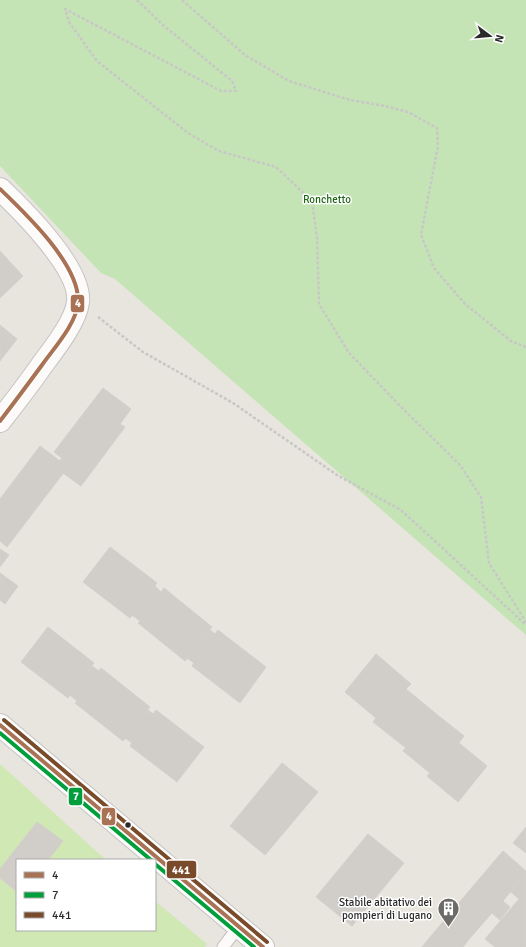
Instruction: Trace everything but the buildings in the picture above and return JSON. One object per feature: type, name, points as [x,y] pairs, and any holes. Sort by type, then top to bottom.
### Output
[{"type":"main road","points":[[0,189],[21,210],[64,260],[76,283],[78,302],[71,323],[57,345],[0,421]]},
{"type":"main road","points":[[0,724],[239,926],[260,946]]},
{"type":"lane","points":[[223,947],[239,926]]},
{"type":"path","points":[[137,0],[163,25],[232,81],[236,91],[221,91],[65,9],[69,22],[97,61],[188,133],[219,151],[276,168],[312,201],[317,237],[319,304],[349,353],[460,465],[481,498],[489,563],[526,624]]},
{"type":"path","points":[[182,0],[245,55],[289,81],[350,100],[385,106],[408,112],[437,128],[438,146],[421,236],[434,268],[465,304],[511,341],[526,347]]},
{"type":"path","points":[[78,302],[142,352],[233,403],[337,475],[401,510],[526,624]]},
{"type":"green space","name":"Ronchetto","points":[[0,0],[526,0],[526,635],[115,279],[101,273],[0,166]]},
{"type":"green space","points":[[0,764],[105,859],[16,859],[16,931],[156,931],[156,902],[207,944],[205,947],[0,947]]},
{"type":"transit line","name":"4","points":[[0,189],[36,226],[61,256],[70,272],[76,288],[78,302],[74,318],[64,335],[0,421]]},
{"type":"transit line","name":"441","points":[[4,720],[267,942]]},
{"type":"transit line","name":"4","points":[[0,725],[263,947]]},
{"type":"transit line","name":"7","points":[[0,733],[150,859]]},
{"type":"transit line","name":"7","points":[[156,865],[254,947]]},
{"type":"place","name":"Stabile abitativo dei pompieri di Lugano","points":[[448,928]]}]
